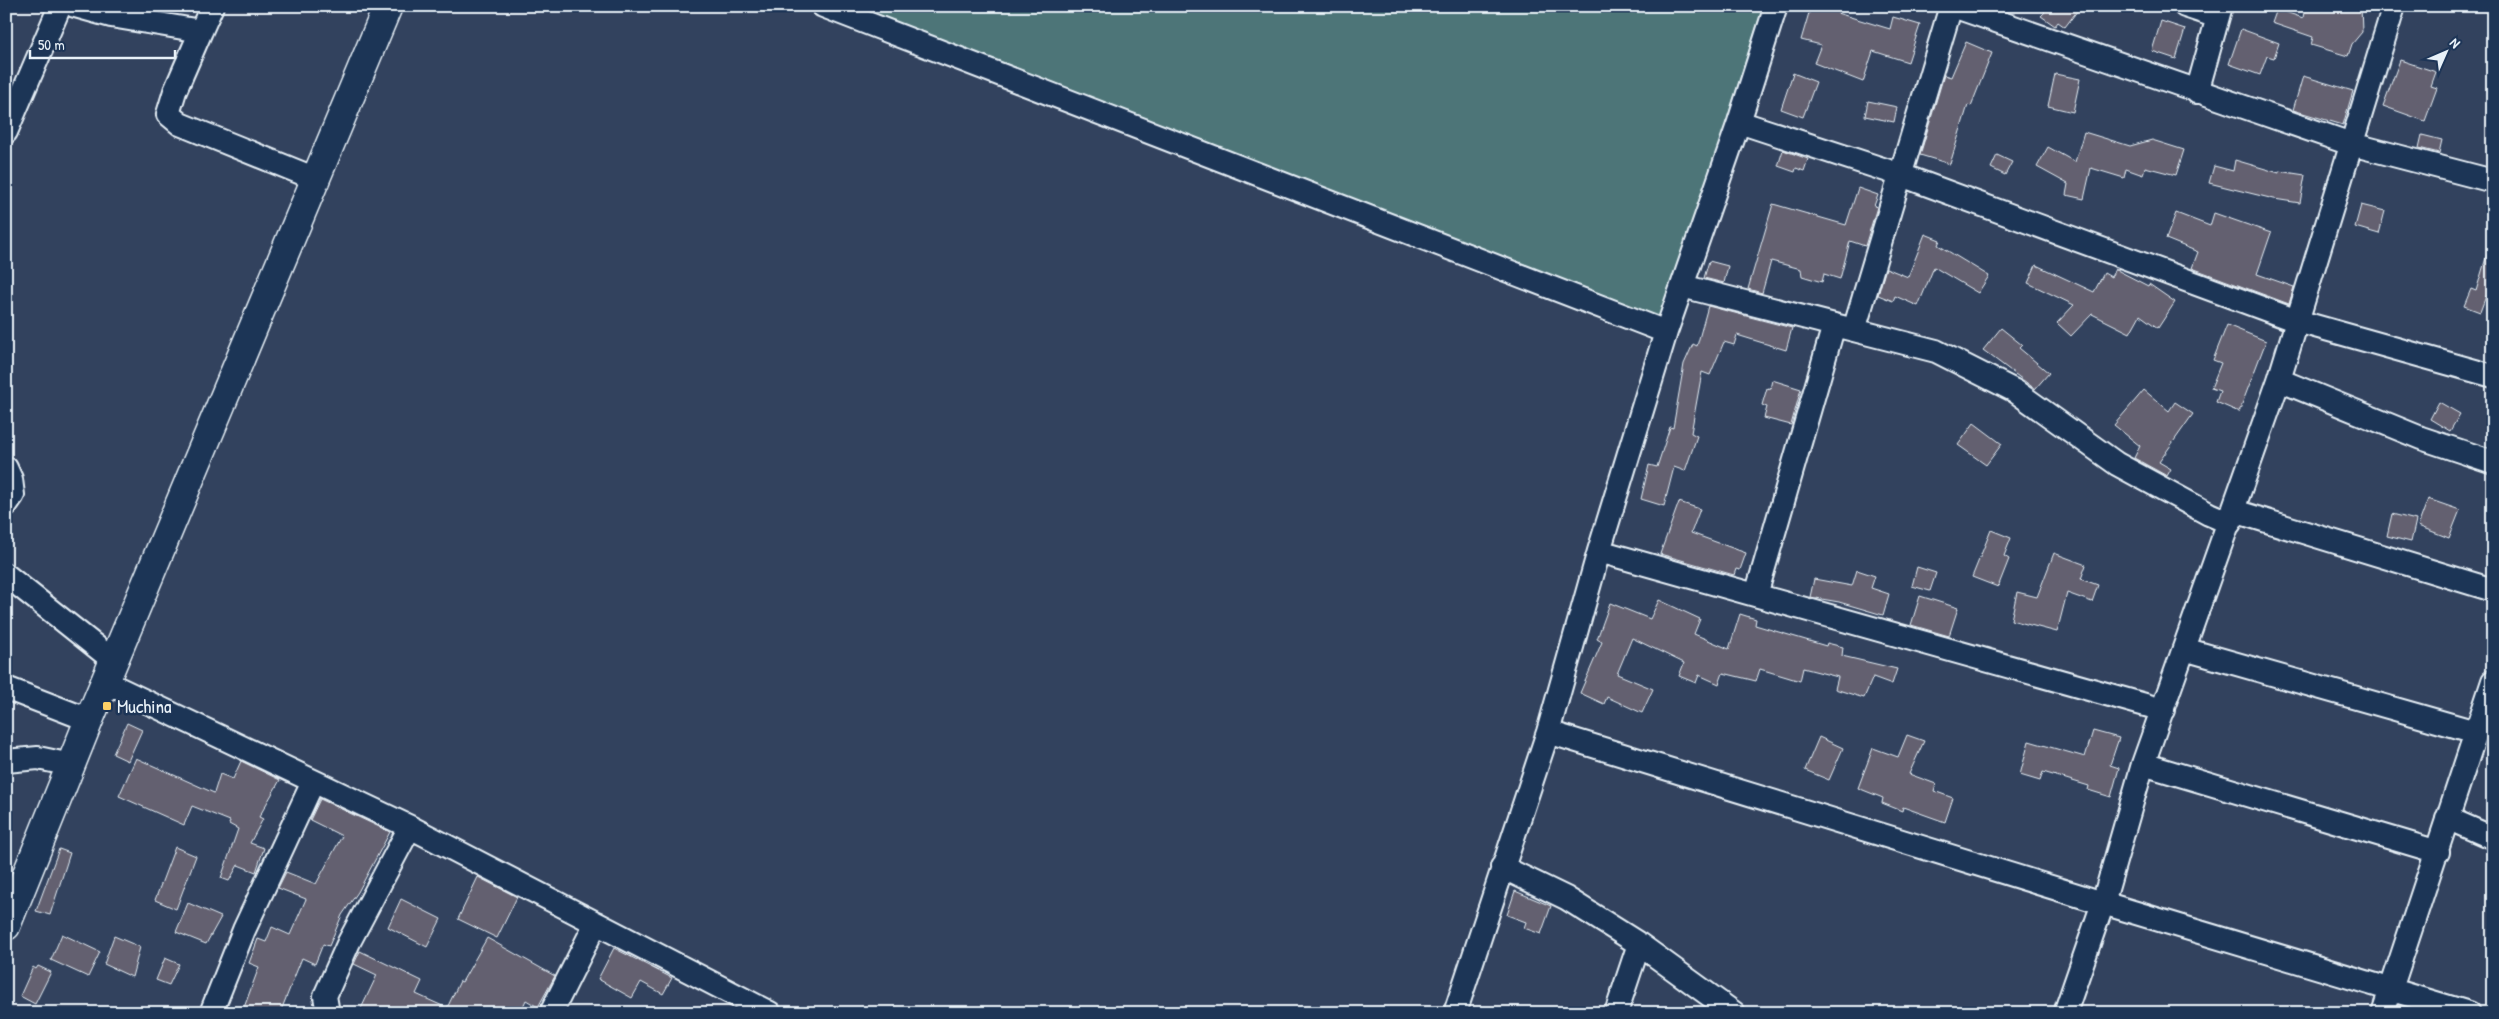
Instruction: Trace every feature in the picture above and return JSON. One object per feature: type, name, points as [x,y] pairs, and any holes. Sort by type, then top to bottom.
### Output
[{"type":"main road","points":[[6,926],[89,720],[388,6]]},
{"type":"street","points":[[6,132],[60,6]]},
{"type":"street","points":[[75,6],[111,16],[201,31]]},
{"type":"street","points":[[212,6],[174,91],[168,114],[180,124],[316,179]]},
{"type":"street","points":[[823,6],[1666,332]]},
{"type":"street","points":[[1455,1013],[1548,732],[1599,551],[1666,332],[1739,122],[1776,6]]},
{"type":"street","points":[[1756,595],[1844,328],[1901,175],[1952,6],[2351,144],[2493,181]]},
{"type":"street","points":[[2185,6],[2219,12],[2197,92]]},
{"type":"street","points":[[2065,1013],[2103,903],[2144,764],[2232,517],[2278,380],[2394,6]]},
{"type":"street","points":[[1739,122],[1901,175],[2297,321],[2493,376]]},
{"type":"street","points":[[1682,286],[1936,351],[2015,390],[2116,464],[2208,514],[2232,517],[2493,590]]},
{"type":"street","points":[[2278,380],[2421,438],[2493,462]]},
{"type":"street","points":[[6,468],[11,479],[13,495],[6,505]]},
{"type":"street","points":[[1599,551],[2163,710]]},
{"type":"street","points":[[6,575],[109,672],[313,782],[410,827],[770,1013]]},
{"type":"street","points":[[2184,649],[2476,732]]},
{"type":"street","points":[[2383,1013],[2438,852],[2447,818],[2493,680]]},
{"type":"street","points":[[6,688],[89,720]]},
{"type":"street","points":[[1548,732],[2103,903],[2469,1013]]},
{"type":"street","points":[[6,761],[38,758],[71,765]]},
{"type":"street","points":[[2144,764],[2438,852]]},
{"type":"street","points":[[211,1013],[244,930],[313,782]]},
{"type":"street","points":[[2447,818],[2493,838]]},
{"type":"street","points":[[328,1013],[325,996],[349,942],[410,827]]},
{"type":"street","points":[[1502,867],[1566,898],[1639,944],[1734,1013]]},
{"type":"street","points":[[551,1013],[596,923]]},
{"type":"street","points":[[1616,1013],[1639,944]]},
{"type":"green space","points":[[856,6],[1763,6],[1663,321]]},
{"type":"building","points":[[1811,6],[1838,9],[1837,13],[1890,29],[1893,17],[1920,25],[1908,62],[1873,51],[1863,82],[1814,63],[1821,45],[1801,40]]},
{"type":"building","points":[[2038,6],[2081,6],[2065,27],[2058,22],[2055,26],[2041,16],[2045,12]]},
{"type":"building","points":[[2305,6],[2361,6],[2362,32],[2352,44],[2348,56],[2311,45],[2313,37],[2272,23],[2277,9],[2303,18]]},
{"type":"building","points":[[2161,21],[2185,29],[2176,59],[2152,51]]},
{"type":"building","points":[[2241,29],[2279,43],[2274,58],[2267,56],[2260,75],[2229,64]]},
{"type":"building","points":[[1966,42],[1992,53],[1971,106],[1968,105],[1950,164],[1920,155],[1944,75],[1951,77]]},
{"type":"building","points":[[2400,60],[2436,72],[2431,86],[2437,88],[2425,121],[2383,106]]},
{"type":"building","points":[[1793,73],[1816,82],[1803,117],[1781,109]]},
{"type":"building","points":[[2055,74],[2080,79],[2073,112],[2048,106]]},
{"type":"building","points":[[2303,76],[2353,91],[2343,125],[2293,110]]},
{"type":"building","points":[[1868,101],[1897,107],[1894,122],[1865,116]]},
{"type":"building","points":[[2084,132],[2130,146],[2152,140],[2184,150],[2176,175],[2145,167],[2143,175],[2126,169],[2124,178],[2091,168],[2084,199],[2066,195],[2068,184],[2037,167],[2048,147],[2075,162]]},
{"type":"building","points":[[2422,135],[2442,140],[2439,153],[2419,148]]},
{"type":"building","points":[[1783,150],[1808,159],[1804,171],[1796,168],[1795,172],[1778,166]]},
{"type":"building","points":[[1997,155],[2012,162],[2005,175],[1991,168]]},
{"type":"building","points":[[2235,160],[2279,173],[2279,171],[2305,175],[2300,203],[2274,199],[2209,183],[2214,166],[2233,171]]},
{"type":"building","points":[[1858,188],[1878,195],[1874,206],[1877,207],[1865,246],[1850,241],[1840,279],[1824,274],[1822,282],[1802,276],[1801,269],[1771,261],[1762,293],[1748,289],[1773,204],[1846,225]]},
{"type":"building","points":[[2361,205],[2385,211],[2379,234],[2355,227]]},
{"type":"building","points":[[2176,213],[2210,226],[2214,213],[2271,233],[2257,274],[2294,287],[2289,304],[2192,268],[2198,252],[2166,239]]},
{"type":"building","points":[[1925,234],[1940,240],[1938,245],[1989,276],[1978,293],[1934,267],[1918,306],[1895,296],[1893,301],[1878,295],[1886,268],[1908,277]]},
{"type":"building","points":[[2489,248],[2493,248],[2493,298],[2486,296],[2480,312],[2464,306],[2471,289],[2476,291]]},
{"type":"building","points":[[1709,261],[1728,266],[1724,283],[1704,278]]},
{"type":"building","points":[[2036,265],[2094,292],[2104,273],[2111,277],[2115,269],[2148,286],[2149,284],[2175,302],[2158,328],[2140,315],[2130,333],[2092,314],[2071,336],[2057,323],[2074,305],[2028,283]]},
{"type":"building","points":[[1708,306],[1792,328],[1786,350],[1737,335],[1734,345],[1724,342],[1710,375],[1702,372],[1691,433],[1697,436],[1685,471],[1674,467],[1664,506],[1641,499],[1649,465],[1657,467],[1670,427],[1673,428],[1684,364],[1693,344],[1697,346]]},
{"type":"building","points":[[2227,325],[2266,341],[2239,412],[2216,402],[2220,391],[2211,388],[2221,363],[2213,360]]},
{"type":"building","points":[[2001,328],[2022,345],[2019,348],[2049,373],[2035,389],[1983,350]]},
{"type":"building","points":[[1772,380],[1801,389],[1791,425],[1764,418],[1767,407],[1762,405],[1767,388],[1770,389]]},
{"type":"building","points":[[2144,390],[2169,411],[2175,402],[2193,414],[2159,462],[2171,469],[2167,476],[2134,458],[2140,446],[2114,425]]},
{"type":"building","points":[[2439,402],[2460,414],[2450,431],[2430,419]]},
{"type":"building","points":[[1974,423],[2002,444],[1986,465],[1958,445]]},
{"type":"building","points":[[2428,499],[2460,510],[2449,538],[2418,526]]},
{"type":"building","points":[[1679,502],[1700,509],[1691,533],[1746,553],[1740,570],[1736,569],[1734,575],[1660,554]]},
{"type":"building","points":[[2392,514],[2416,520],[2411,542],[2387,536]]},
{"type":"building","points":[[1991,530],[2011,538],[2004,556],[2009,559],[1998,587],[1972,577]]},
{"type":"building","points":[[2054,553],[2086,565],[2081,579],[2098,585],[2092,602],[2067,593],[2057,632],[2011,620],[2017,592],[2037,597]]},
{"type":"building","points":[[1917,567],[1936,573],[1930,591],[1912,586]]},
{"type":"building","points":[[1857,570],[1875,576],[1871,588],[1889,594],[1883,615],[1839,602],[1810,597],[1814,579],[1852,586]]},
{"type":"building","points":[[1920,596],[1958,608],[1949,636],[1911,625]]},
{"type":"building","points":[[1659,600],[1700,619],[1694,634],[1729,649],[1740,614],[1756,619],[1755,625],[1826,646],[1827,643],[1843,647],[1842,656],[1897,669],[1892,684],[1873,677],[1864,698],[1835,689],[1838,677],[1803,668],[1800,681],[1760,669],[1756,681],[1723,673],[1719,684],[1699,675],[1696,683],[1679,676],[1684,663],[1632,638],[1617,674],[1653,689],[1642,713],[1607,697],[1604,704],[1580,693],[1602,642],[1597,639],[1610,603],[1650,619]]},
{"type":"building","points":[[127,723],[142,730],[128,761],[113,754]]},
{"type":"building","points":[[2093,731],[2119,738],[2110,765],[2119,768],[2111,797],[2088,790],[2089,786],[2043,772],[2040,781],[2020,775],[2029,741],[2085,757]]},
{"type":"building","points":[[1907,735],[1924,741],[1909,774],[1936,784],[1934,791],[1953,798],[1945,822],[1903,807],[1902,811],[1882,803],[1883,798],[1858,788],[1873,748],[1898,757]]},
{"type":"building","points":[[1819,737],[1843,748],[1829,780],[1805,770]]},
{"type":"building","points":[[136,758],[214,793],[220,774],[233,779],[241,761],[280,780],[259,817],[263,819],[250,843],[264,848],[256,872],[238,865],[229,881],[221,878],[238,829],[229,824],[230,821],[192,806],[184,825],[119,796]]},
{"type":"building","points":[[320,799],[390,832],[358,892],[342,915],[329,946],[323,944],[315,964],[302,958],[280,1013],[242,1013],[259,967],[249,963],[258,939],[266,942],[272,927],[290,935],[306,899],[278,888],[286,872],[316,884],[342,836],[310,820]]},
{"type":"building","points":[[175,847],[196,856],[176,909],[155,900]]},
{"type":"building","points":[[59,849],[70,853],[50,915],[36,911]]},
{"type":"building","points":[[478,877],[517,897],[497,938],[458,919]]},
{"type":"building","points":[[1515,891],[1551,906],[1541,934],[1524,928],[1526,922],[1507,915]]},
{"type":"building","points":[[401,899],[441,919],[427,947],[388,927]]},
{"type":"building","points":[[188,903],[221,917],[206,944],[176,932]]},
{"type":"building","points":[[62,934],[100,952],[88,977],[51,960]]},
{"type":"building","points":[[114,936],[140,947],[132,977],[104,964]]},
{"type":"building","points":[[487,938],[555,976],[538,1007],[526,1000],[520,1013],[359,1013],[377,975],[354,964],[360,951],[422,981],[416,994],[447,1008],[460,981],[462,982]]},
{"type":"building","points":[[614,948],[672,978],[663,994],[641,982],[632,998],[598,979]]},
{"type":"building","points":[[165,958],[179,964],[169,985],[156,980]]},
{"type":"building","points":[[38,966],[51,972],[35,1004],[20,996],[33,967],[36,969]]},
{"type":"place","name":"Muchina","points":[[107,706]]}]
